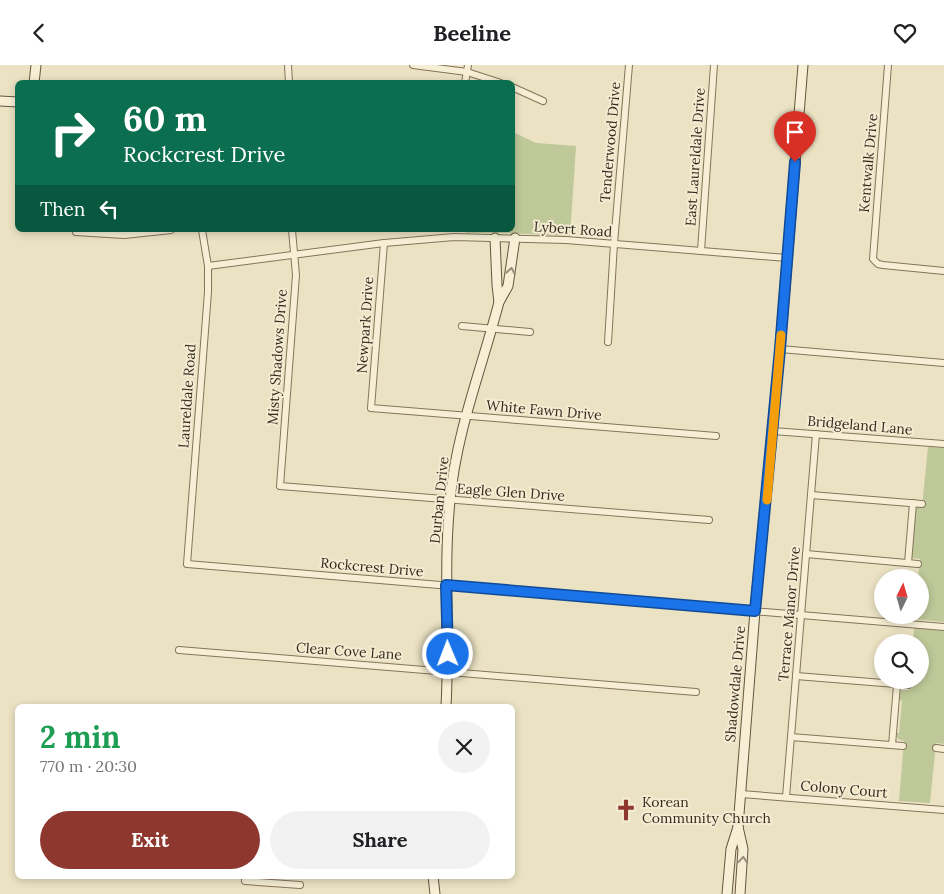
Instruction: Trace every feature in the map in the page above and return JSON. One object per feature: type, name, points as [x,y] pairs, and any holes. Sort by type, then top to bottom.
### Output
[{"type":"street","points":[[34,80],[36,65]]},
{"type":"street","points":[[288,65],[289,80]]},
{"type":"street","points":[[413,65],[468,68],[494,80]]},
{"type":"street","name":"Tenderwood Drive","points":[[608,341],[629,65]]},
{"type":"street","name":"East Laureldale Drive","points":[[701,251],[714,65]]},
{"type":"street","name":"Shadowdale Drive","points":[[727,894],[731,849],[738,827],[803,65]]},
{"type":"street","name":"Kentwalk Drive","points":[[888,65],[872,253],[875,262],[883,265],[944,271]]},
{"type":"street","points":[[515,88],[543,101]]},
{"type":"street","points":[[0,101],[15,102]]},
{"type":"street","points":[[76,232],[124,235],[152,232]]},
{"type":"street","name":"Laureldale Road","points":[[187,564],[208,292],[208,266],[202,232]]},
{"type":"street","name":"Misty Shadows Drive","points":[[280,486],[296,275],[292,232]]},
{"type":"street","name":"Lybert Road","points":[[208,266],[454,234],[614,244],[787,258]]},
{"type":"street","name":"Durban Drive","points":[[496,238],[496,285],[499,302]]},
{"type":"street","name":"Durban Drive","points":[[446,704],[448,672],[446,585],[450,500],[465,416],[499,302],[508,286],[515,238]]},
{"type":"street","name":"Newpark Drive","points":[[371,408],[384,243]]},
{"type":"street","points":[[462,326],[530,332]]},
{"type":"street","points":[[780,349],[944,363]]},
{"type":"street","name":"White Fawn Drive","points":[[371,408],[716,436]]},
{"type":"street","name":"Bridgeland Lane","points":[[773,431],[944,444]]},
{"type":"street","name":"Terrace Manor Drive","points":[[786,797],[816,434]]},
{"type":"street","name":"Eagle Glen Drive","points":[[280,486],[709,520]]},
{"type":"street","points":[[811,495],[922,504]]},
{"type":"street","points":[[908,563],[913,503]]},
{"type":"street","points":[[806,554],[918,564]]},
{"type":"street","name":"Rockcrest Drive","points":[[187,564],[944,627]]},
{"type":"street","name":"Clear Cove Lane","points":[[179,650],[696,692]]},
{"type":"street","points":[[796,677],[874,683]]},
{"type":"street","points":[[892,745],[897,689]]},
{"type":"street","points":[[791,737],[903,746]]},
{"type":"street","points":[[936,749],[944,749]]},
{"type":"street","name":"Colony Court","points":[[741,794],[944,810]]},
{"type":"street","name":"Shadowdale Drive","points":[[738,827],[743,849],[740,894]]},
{"type":"street","points":[[245,879],[300,885]]},
{"type":"street","points":[[427,894],[431,879]]},
{"type":"street","points":[[432,879],[435,894]]},
{"type":"green space","points":[[515,133],[536,143],[576,146],[570,236],[465,232],[515,232]]},
{"type":"green space","points":[[928,447],[944,448],[944,622],[929,620],[929,569],[919,569],[920,559],[911,558],[916,506],[922,507]]},
{"type":"green space","points":[[914,628],[944,631],[944,744],[936,743],[930,803],[899,801],[904,741],[898,739],[896,735],[899,733],[902,701],[899,700],[901,690],[929,689],[929,634],[914,634]]},
{"type":"slow traffic","points":[[767,500],[781,335]]},
{"type":"place","name":"Korean Community Church","points":[[626,810]]},
{"type":"route","points":[[448,654],[446,585],[755,611],[765,524],[795,162]]}]
